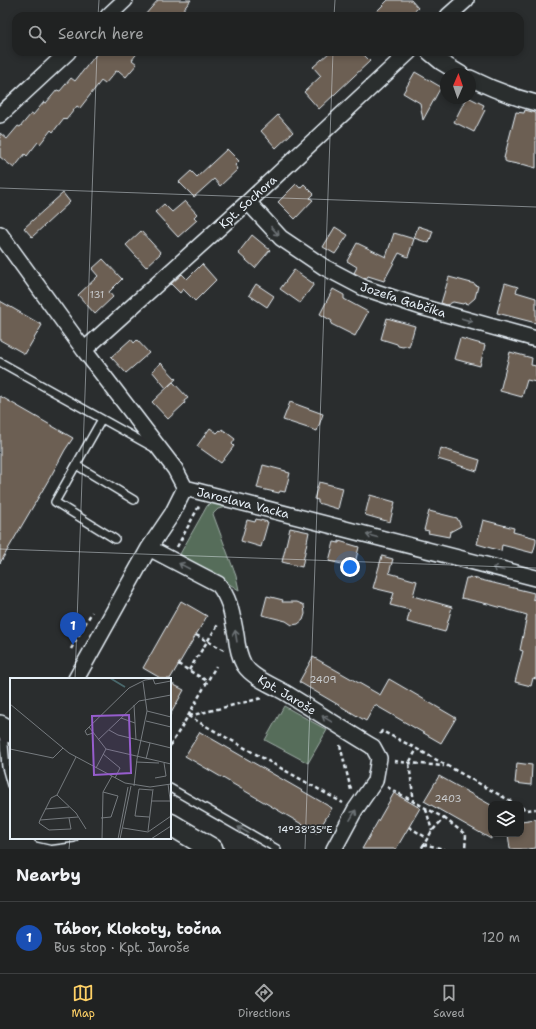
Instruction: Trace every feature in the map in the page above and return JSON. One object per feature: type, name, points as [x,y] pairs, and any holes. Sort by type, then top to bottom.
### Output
[{"type":"street","points":[[112,12],[125,0]]},
{"type":"street","points":[[452,12],[466,0]]},
{"type":"street","points":[[0,115],[64,56]]},
{"type":"street","name":"Kpt. Sochora","points":[[84,350],[248,202],[405,56]]},
{"type":"street","points":[[434,56],[451,68]]},
{"type":"street","points":[[476,81],[506,94],[536,103]]},
{"type":"street","name":"Jozefa Gabčíka","points":[[248,202],[281,238],[324,267],[364,288],[421,307],[536,339]]},
{"type":"street","name":"Jaroslava Vacka","points":[[3,244],[175,469],[185,488],[536,578]]},
{"type":"street","points":[[77,678],[150,548],[172,514],[185,488]]},
{"type":"street","name":"Kpt. Jaroše","points":[[150,548],[218,584],[229,602],[238,649],[244,664],[253,675],[284,692],[335,724],[376,753]]},
{"type":"street","points":[[334,849],[375,780],[376,753]]},
{"type":"street","points":[[171,825],[212,849]]},
{"type":"lane","points":[[0,362],[161,452]]},
{"type":"lane","points":[[102,419],[55,502],[115,539]]},
{"type":"lane","points":[[76,465],[134,500]]},
{"type":"lane","points":[[5,729],[6,768],[10,782]]},
{"type":"lane","points":[[171,789],[277,849]]},
{"type":"lane","points":[[42,839],[51,841],[66,839]]},
{"type":"path","points":[[174,553],[200,505]]},
{"type":"path","points":[[71,649],[92,612]]},
{"type":"path","points":[[189,670],[222,618]]},
{"type":"path","points":[[196,635],[224,650]]},
{"type":"path","points":[[178,664],[207,681]]},
{"type":"path","points":[[171,744],[216,666]]},
{"type":"path","points":[[188,716],[260,698]]},
{"type":"path","points":[[188,716],[356,810]]},
{"type":"path","points":[[335,724],[356,810]]},
{"type":"path","points":[[447,766],[410,763],[376,753],[382,731],[417,749],[511,801]]},
{"type":"path","points":[[414,803],[410,763],[417,749]]},
{"type":"path","points":[[375,780],[414,803],[444,818],[466,835],[465,849]]},
{"type":"path","points":[[426,808],[432,831]]},
{"type":"path","points":[[524,808],[527,810],[536,809]]},
{"type":"path","points":[[421,849],[432,831],[444,818]]},
{"type":"path","points":[[409,827],[427,838]]},
{"type":"path","points":[[423,844],[444,849]]},
{"type":"green space","points":[[210,503],[222,503],[233,506],[218,509],[213,514],[236,576],[239,590],[180,554]]},
{"type":"green space","points":[[284,706],[327,730],[308,763],[265,740]]},
{"type":"building","points":[[158,0],[191,0],[181,12],[148,12]]},
{"type":"building","points":[[388,0],[411,0],[418,8],[414,12],[376,12]]},
{"type":"building","points":[[95,56],[135,56],[132,60],[137,64],[126,77],[119,71],[116,71],[105,84],[101,81],[80,108],[77,106],[66,120],[64,118],[53,132],[51,130],[40,144],[38,142],[27,156],[25,154],[14,168],[0,157],[0,133],[7,139],[31,114],[33,115],[44,102],[46,103],[57,90],[60,91],[71,78],[75,81]]},
{"type":"building","points":[[325,56],[365,56],[370,61],[319,109],[304,92],[321,76],[313,67]]},
{"type":"building","points":[[415,72],[440,86],[423,120],[420,103],[403,93]]},
{"type":"building","points":[[476,101],[484,105],[482,109],[485,110],[474,132],[454,122],[463,104],[476,104]]},
{"type":"building","points":[[525,110],[536,113],[536,168],[507,162],[504,158],[516,112],[524,113]]},
{"type":"building","points":[[278,115],[293,132],[276,148],[261,131]]},
{"type":"building","points":[[227,149],[239,161],[235,165],[238,169],[220,186],[214,179],[194,197],[179,182],[191,171],[197,177]]},
{"type":"building","points":[[296,184],[300,188],[304,184],[314,194],[310,198],[313,200],[295,219],[278,202]]},
{"type":"building","points":[[63,193],[70,202],[32,237],[24,228]]},
{"type":"building","points":[[185,201],[197,214],[194,217],[197,220],[178,237],[155,212],[164,204],[172,212]]},
{"type":"building","points":[[418,226],[433,231],[429,243],[414,238]]},
{"type":"building","points":[[335,227],[348,235],[335,254],[323,247]]},
{"type":"building","points":[[141,231],[161,253],[146,267],[126,245]]},
{"type":"building","points":[[394,233],[414,239],[408,257],[399,253],[384,281],[368,276],[366,279],[354,273],[357,267],[347,261],[357,243],[386,257]]},
{"type":"building","points":[[252,235],[270,250],[255,268],[238,253]]},
{"type":"building","points":[[103,259],[122,279],[109,292],[113,297],[95,314],[78,295],[98,276],[92,269]]},
{"type":"building","points":[[202,264],[216,280],[195,301],[183,289],[180,293],[171,284],[182,274],[187,279]]},
{"type":"building","points":[[294,270],[314,284],[300,303],[280,289]]},
{"type":"building","points":[[449,277],[478,286],[475,298],[468,304],[453,302],[447,305],[441,303]]},
{"type":"building","points":[[505,283],[518,287],[516,292],[536,298],[536,323],[497,313]]},
{"type":"building","points":[[256,284],[274,296],[267,307],[249,295]]},
{"type":"building","points":[[333,289],[344,295],[344,299],[368,312],[355,336],[331,324],[332,321],[320,314]]},
{"type":"building","points":[[0,301],[42,325],[25,354],[0,340]]},
{"type":"building","points":[[387,318],[415,326],[409,347],[398,346],[397,344],[381,339]]},
{"type":"building","points":[[460,338],[485,345],[480,366],[454,359]]},
{"type":"building","points":[[131,339],[134,343],[137,340],[149,353],[126,373],[111,357]]},
{"type":"building","points":[[510,352],[532,358],[531,365],[536,366],[536,382],[527,380],[522,397],[500,391]]},
{"type":"building","points":[[161,363],[176,379],[166,388],[152,371]]},
{"type":"building","points":[[173,382],[188,398],[184,401],[185,403],[168,419],[152,402]]},
{"type":"building","points":[[0,396],[73,438],[0,563]]},
{"type":"building","points":[[290,402],[323,414],[317,431],[283,420]]},
{"type":"building","points":[[210,428],[217,433],[222,429],[235,439],[232,444],[234,446],[221,463],[197,446]]},
{"type":"building","points":[[441,448],[480,460],[477,471],[438,459]]},
{"type":"building","points":[[263,465],[290,473],[285,492],[280,491],[279,493],[257,488]]},
{"type":"building","points":[[319,482],[343,488],[338,509],[318,503],[318,500],[314,499]]},
{"type":"building","points":[[370,495],[395,502],[390,522],[365,515]]},
{"type":"building","points":[[429,511],[457,518],[461,526],[450,532],[449,537],[428,533],[429,531],[424,530]]},
{"type":"building","points":[[256,519],[268,522],[261,547],[241,541],[247,520],[255,522]]},
{"type":"building","points":[[483,520],[514,528],[513,532],[536,538],[533,553],[502,545],[501,551],[477,544]]},
{"type":"building","points":[[290,528],[309,532],[302,567],[282,562]]},
{"type":"building","points":[[339,541],[359,547],[354,567],[329,561],[334,542],[339,543]]},
{"type":"building","points":[[382,556],[393,559],[389,573],[417,581],[413,596],[452,607],[445,632],[407,622],[410,610],[390,605],[394,593],[373,588]]},
{"type":"building","points":[[469,577],[534,593],[533,599],[536,600],[536,679],[533,678],[531,686],[515,682],[523,651],[520,650],[527,615],[461,598],[466,578]]},
{"type":"building","points":[[267,596],[283,600],[282,602],[297,602],[304,605],[305,614],[303,620],[298,624],[292,625],[286,621],[262,615]]},
{"type":"building","points":[[181,601],[207,616],[171,678],[160,678],[143,668]]},
{"type":"building","points":[[313,657],[380,695],[389,679],[456,718],[441,743],[375,705],[366,721],[299,682]]},
{"type":"building","points":[[171,684],[184,690],[171,713]]},
{"type":"building","points":[[200,732],[332,808],[317,833],[185,756]]},
{"type":"building","points":[[517,763],[532,765],[531,785],[515,783]]},
{"type":"building","points":[[439,776],[488,803],[488,837],[491,837],[491,839],[424,801]]},
{"type":"building","points":[[394,793],[420,808],[396,849],[362,849]]},
{"type":"building","points":[[536,819],[536,848],[510,849],[508,837],[524,837],[524,821]]},
{"type":"place","name":"Tábor, Klokoty, točna","points":[[73,645]]}]
